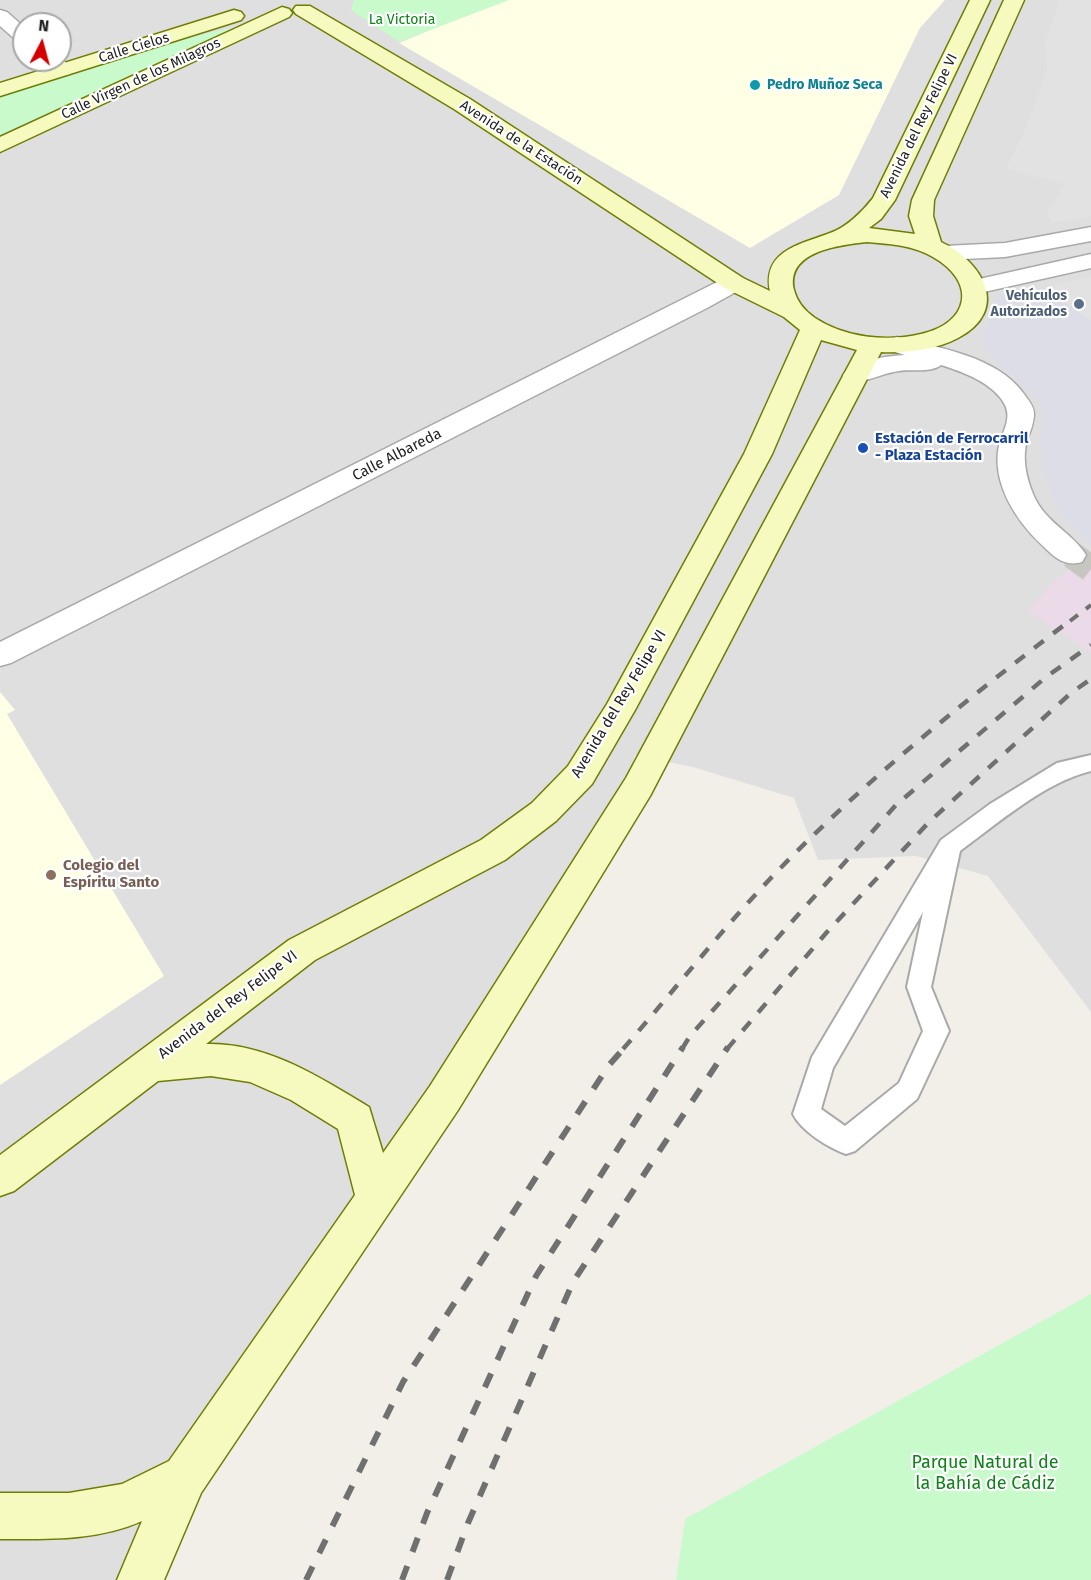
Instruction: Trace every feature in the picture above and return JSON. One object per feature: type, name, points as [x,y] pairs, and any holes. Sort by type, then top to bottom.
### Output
[{"type":"main road","name":"Avenida del Rey Felipe VI","points":[[840,237],[873,214],[884,200],[980,0]]},
{"type":"main road","points":[[937,249],[921,216],[923,200],[1014,0]]},
{"type":"main road","name":"Calle Cielos","points":[[72,61],[286,6]]},
{"type":"main road","name":"Calle Virgen de los Milagros","points":[[0,145],[286,6]]},
{"type":"main road","name":"Avenida de la Estación","points":[[286,6],[462,104],[734,283]]},
{"type":"main road","name":"Calle Cielos","points":[[0,90],[41,72]]},
{"type":"main road","points":[[734,283],[804,320],[841,338],[884,345],[917,343],[943,336],[965,323],[976,306],[975,287],[967,273],[937,249],[896,237],[867,235],[840,237],[801,251],[788,261],[780,278],[782,295],[804,320]]},
{"type":"main road","name":"Avenida del Rey Felipe VI","points":[[0,1178],[302,950],[493,850],[544,813],[580,775],[619,710],[758,454],[804,320]]},
{"type":"main road","points":[[140,1580],[185,1477],[444,1098],[638,787],[856,375],[884,345]]},
{"type":"main road","points":[[147,1065],[212,1060],[267,1070],[313,1091],[355,1119],[375,1197]]},
{"type":"main road","points":[[0,1516],[69,1516],[125,1506],[185,1477]]},
{"type":"street","points":[[0,16],[12,26]]},
{"type":"street","points":[[937,249],[1005,250],[1091,234]]},
{"type":"street","points":[[975,287],[1091,261]]},
{"type":"street","name":"Calle Albareda","points":[[0,655],[734,283]]},
{"type":"street","points":[[965,323],[966,344],[972,368]]},
{"type":"street","points":[[884,345],[972,368],[1007,389],[1019,405],[1020,425],[1012,447],[1012,473],[1031,519],[1047,536],[1072,555]]},
{"type":"street","points":[[856,375],[875,366],[899,362],[972,368]]},
{"type":"lane","points":[[949,846],[920,987],[936,1031],[908,1091],[846,1142],[806,1114],[822,1065],[949,846],[998,810],[1065,769],[1091,763]]},
{"type":"shaded area","points":[[0,0],[1091,0],[1091,1012],[988,876],[916,856],[818,860],[794,798],[693,767],[635,755],[613,827],[143,1580],[0,1580]]},
{"type":"shaded area","points":[[501,0],[945,0],[920,28],[839,195],[750,248],[399,43]]},
{"type":"shaded area","points":[[1060,0],[1091,0],[1091,216],[1051,224],[1047,212],[1065,184],[1006,169],[1025,131],[1047,70],[1045,43]]},
{"type":"shaded area","name":"Vehículos Autorizados","points":[[1091,277],[1091,321],[1045,287]]},
{"type":"shaded area","points":[[1045,287],[1091,321],[1091,545],[1058,511],[1041,467],[1042,405],[994,359],[985,347],[983,335],[999,295]]},
{"type":"shaded area","points":[[1091,555],[1091,652],[1028,611],[1054,581]]},
{"type":"shaded area","name":"Colegio del Espíritu Santo","points":[[0,692],[15,710],[7,714],[164,976],[0,1085]]},
{"type":"green space","name":"La Victoria","points":[[354,0],[509,0],[399,42],[351,10]]},
{"type":"green space","points":[[244,25],[0,135],[0,97],[195,36]]},
{"type":"green space","name":"Parque Natural de la Bahía de Cádiz","points":[[1091,1294],[1091,1580],[676,1580],[685,1519]]},
{"type":"tunnel","points":[[1072,555],[1091,569]]},
{"type":"railway","points":[[1070,621],[1091,605]]},
{"type":"railway","points":[[623,1049],[732,921],[804,844],[915,744],[1072,619]]},
{"type":"railway","points":[[682,1049],[690,1036],[896,805],[1046,677],[1091,645]]},
{"type":"railway","points":[[727,1049],[827,932],[929,822],[1071,693],[1091,679]]},
{"type":"railway","points":[[306,1580],[403,1382],[609,1065],[625,1047]]},
{"type":"railway","points":[[402,1580],[427,1513],[536,1276],[683,1047]]},
{"type":"railway","points":[[447,1580],[468,1523],[573,1282],[728,1047]]},
{"type":"place","name":"Pedro Muñoz Seca","points":[[755,85]]},
{"type":"place","name":"Vehículos Autorizados","points":[[1079,304]]},
{"type":"place","name":"Estación de Ferrocarril - Plaza Estación","points":[[863,448]]},
{"type":"place","name":"Colegio del Espíritu Santo","points":[[51,875]]}]
